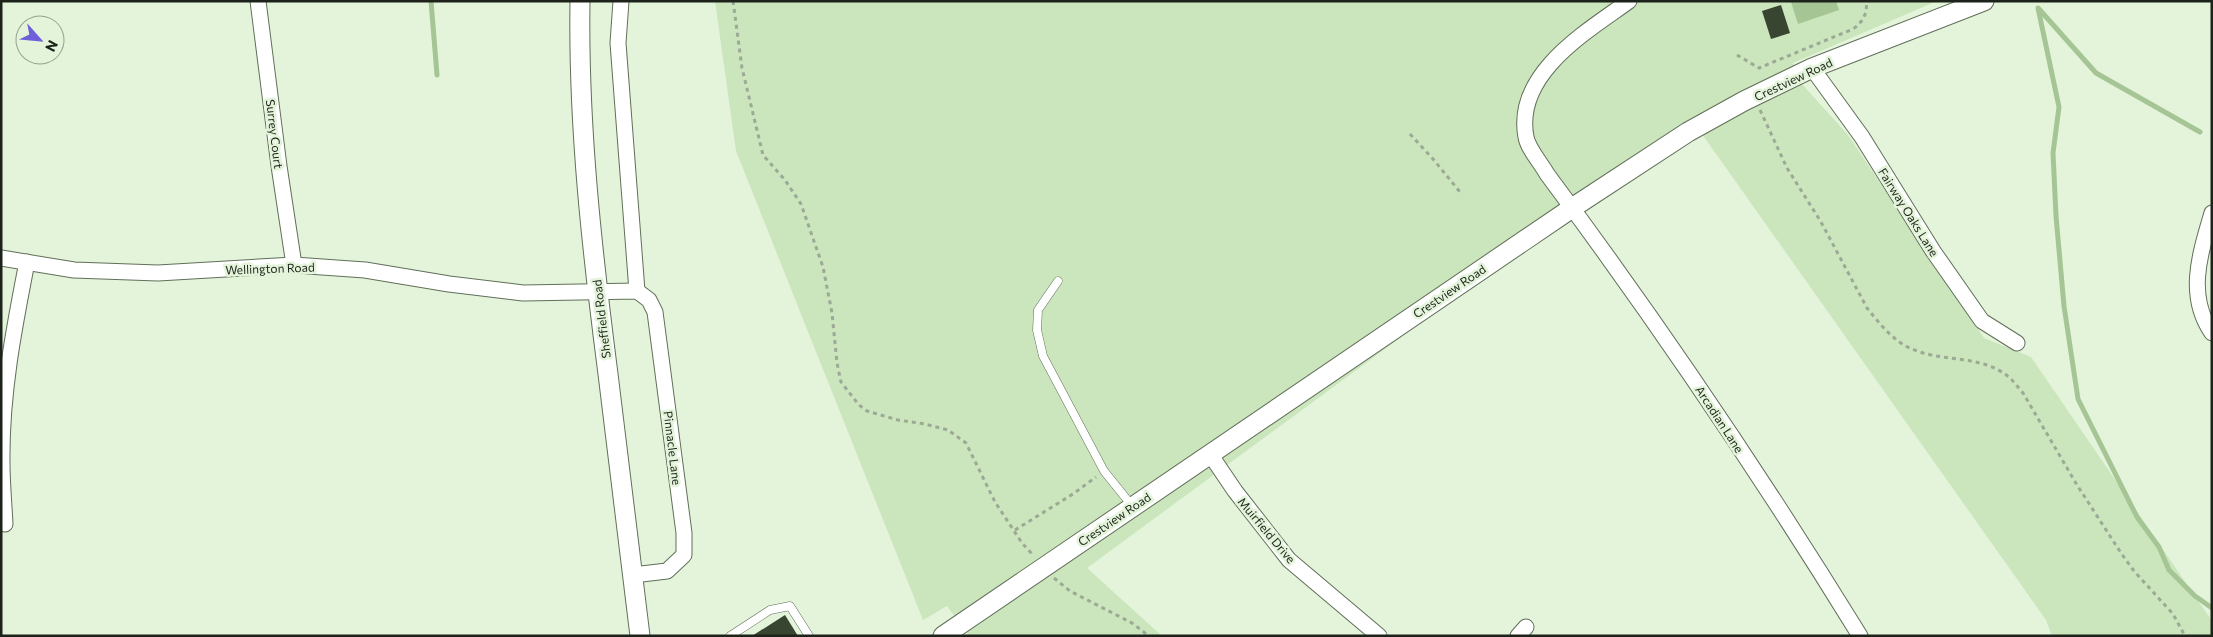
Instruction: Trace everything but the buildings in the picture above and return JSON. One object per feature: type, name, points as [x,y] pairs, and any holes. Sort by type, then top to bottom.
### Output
[{"type":"street","name":"Surrey Court","points":[[258,1],[294,266]]},
{"type":"street","name":"Sheffield Road","points":[[580,1],[579,54],[584,146],[597,292],[640,636]]},
{"type":"street","points":[[597,292],[637,291],[618,43],[621,1]]},
{"type":"street","name":"Arcadian Lane","points":[[1629,1],[1557,55],[1543,73],[1532,94],[1525,115],[1526,139],[1547,174],[1699,386],[1809,553],[1860,636]]},
{"type":"street","name":"Crestview Road","points":[[943,636],[1572,208],[1688,132],[1812,68],[1984,1]]},
{"type":"street","name":"Fairway Oaks Lane","points":[[1812,68],[1862,137],[1933,251],[1982,321],[2017,343]]},
{"type":"street","points":[[2212,213],[2198,259],[2196,279],[2201,312],[2212,333]]},
{"type":"street","name":"Wellington Road","points":[[1,258],[74,270],[158,273],[294,266],[365,270],[448,284],[523,293],[597,292]]},
{"type":"street","points":[[5,524],[2,464],[4,400],[27,262]]},
{"type":"street","name":"Pinnacle Lane","points":[[633,575],[667,572],[684,555],[684,533],[655,312],[649,300],[637,291]]},
{"type":"street","name":"Muirfield Drive","points":[[1210,454],[1234,491],[1289,560],[1379,636]]},
{"type":"lane","points":[[1058,281],[1038,310],[1037,330],[1043,356],[1104,471],[1133,506]]},
{"type":"lane","points":[[730,636],[770,610],[790,606],[809,636]]},
{"type":"path","points":[[733,1],[742,68],[763,155],[785,180],[801,204],[809,226],[824,276],[832,313],[836,363],[841,382],[859,405],[867,411],[898,420],[948,430],[955,434],[970,449],[994,502],[1015,530],[1022,543],[1059,584],[1132,623],[1149,636]]},
{"type":"path","points":[[1759,68],[1853,29],[1864,18],[1866,1]]},
{"type":"path","points":[[1737,55],[1759,68],[1761,75],[1758,104],[1786,168],[1821,222],[1867,308],[1876,320],[1910,349],[1926,355],[1988,366],[2004,373],[2013,381],[2023,393],[2077,485],[2121,554],[2172,614],[2185,636]]},
{"type":"path","points":[[1410,134],[1460,192]]},
{"type":"path","points":[[1015,530],[1073,494],[1104,471]]},
{"type":"shaded area","points":[[715,1],[1937,1],[1793,63],[1801,83],[1848,135],[1984,338],[2031,357],[2212,621],[2212,636],[2052,636],[2046,620],[1702,134],[1438,310],[1087,568],[1162,636],[969,636],[947,606],[923,620],[736,151]]},
{"type":"shaded area","points":[[1836,1],[1839,10],[1798,24],[1791,2]]},
{"type":"waterway","points":[[431,1],[437,75]]},
{"type":"waterway","points":[[2038,8],[2059,107],[2053,153],[2056,216],[2064,306],[2078,399],[2137,517],[2159,547],[2169,570],[2195,596],[2212,608]]},
{"type":"waterway","points":[[2039,9],[2096,73],[2200,132]]}]
